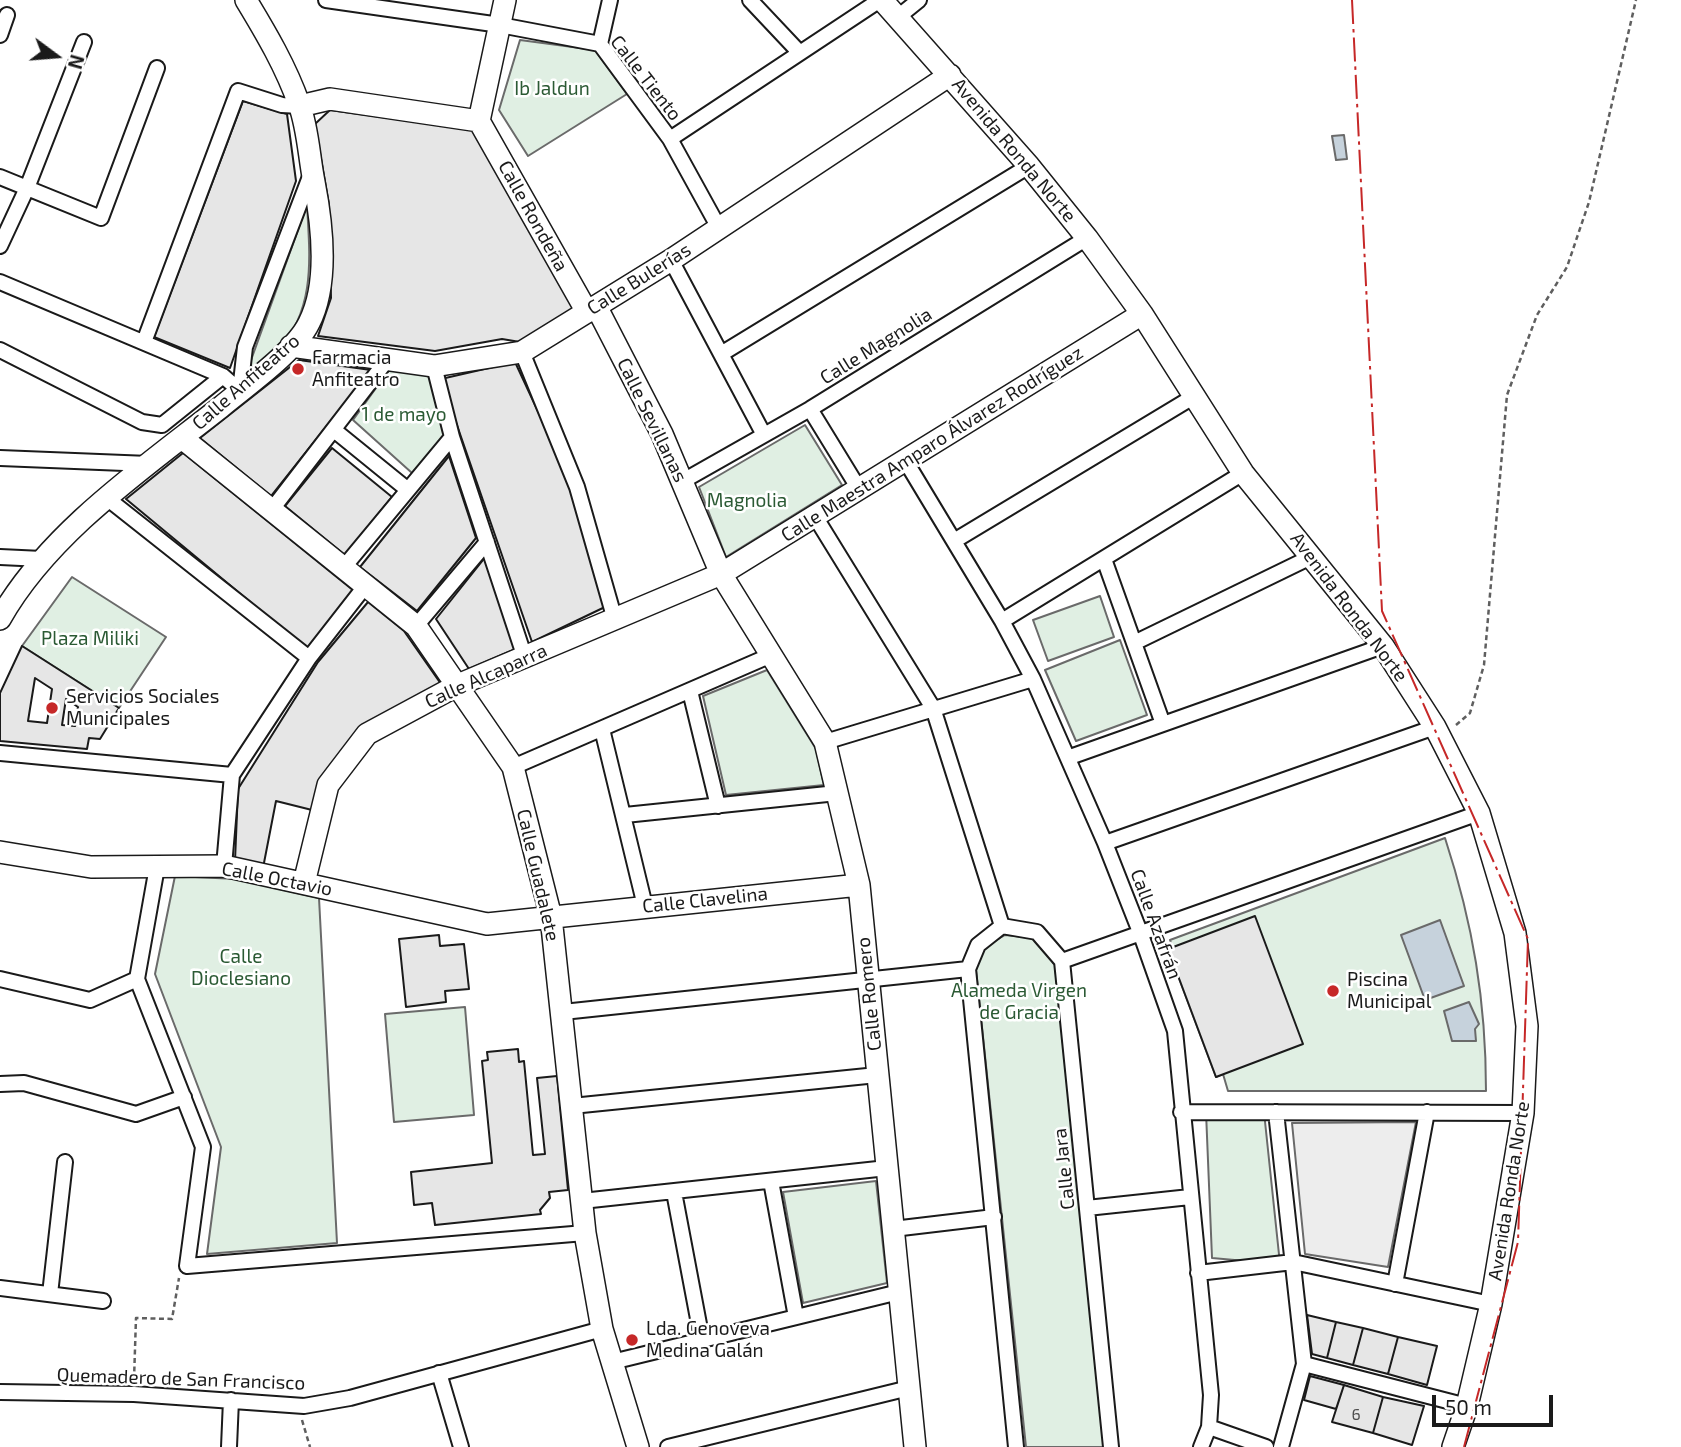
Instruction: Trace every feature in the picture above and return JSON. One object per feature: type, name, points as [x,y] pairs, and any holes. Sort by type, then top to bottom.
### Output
[{"type":"street","name":"Calle Anfiteatro","points":[[0,618],[42,559],[108,499],[291,346],[309,323],[320,280],[322,219],[300,106],[272,44],[246,0]]},
{"type":"street","name":"Calle Tiento","points":[[326,0],[500,25],[600,44],[670,139],[719,228]]},
{"type":"street","points":[[144,342],[238,91],[282,105],[300,106],[330,99],[479,121],[505,0]]},
{"type":"street","points":[[600,44],[610,0]]},
{"type":"street","points":[[750,0],[799,52]]},
{"type":"street","points":[[670,139],[881,0]]},
{"type":"street","name":"Avenida Ronda Norte","points":[[881,0],[1029,166],[1087,238],[1142,314],[1243,473],[1383,646],[1438,733],[1479,813],[1515,933],[1527,1026],[1523,1114],[1491,1304],[1467,1406],[1453,1447]]},
{"type":"street","points":[[898,17],[919,0]]},
{"type":"street","points":[[0,35],[7,15]]},
{"type":"street","points":[[0,246],[27,188],[84,42]]},
{"type":"street","points":[[0,177],[101,218],[157,68]]},
{"type":"street","name":"Calle Bulerías","points":[[291,346],[434,366],[522,352],[671,260],[950,75]]},
{"type":"street","name":"Calle Rondeña","points":[[479,121],[592,309]]},
{"type":"street","points":[[721,354],[1029,166]]},
{"type":"street","points":[[240,391],[245,347],[312,172]]},
{"type":"street","name":"Calle Magnolia","points":[[683,481],[810,409],[1087,238]]},
{"type":"street","points":[[671,260],[764,435]]},
{"type":"street","points":[[0,282],[223,376],[240,391]]},
{"type":"street","name":"Calle Sevillanas","points":[[592,309],[683,481],[721,574]]},
{"type":"street","name":"Calle Maestra Amparo Álvarez Rodríguez","points":[[721,574],[1142,314]]},
{"type":"street","points":[[0,350],[142,422],[162,425],[223,376]]},
{"type":"street","points":[[522,352],[577,487],[615,620]]},
{"type":"street","points":[[273,508],[387,360]]},
{"type":"street","points":[[434,366],[452,437],[526,658]]},
{"type":"street","points":[[954,541],[1193,397]]},
{"type":"street","points":[[810,409],[859,489]]},
{"type":"street","points":[[334,430],[408,490]]},
{"type":"street","points":[[344,567],[452,437]]},
{"type":"street","name":"Calle Guadalete","points":[[182,438],[273,508],[416,626],[513,767],[551,917],[585,1233],[602,1329],[638,1447]]},
{"type":"street","points":[[0,458],[150,464]]},
{"type":"street","name":"Calle Azafrán","points":[[905,460],[1002,621],[1070,757],[1140,932],[1174,1031],[1211,1395],[1209,1427],[1201,1447]]},
{"type":"street","points":[[1002,621],[1243,473]]},
{"type":"street","points":[[108,499],[309,658]]},
{"type":"street","points":[[816,517],[933,708],[1002,926]]},
{"type":"street","points":[[416,626],[487,542]]},
{"type":"street","points":[[1134,643],[1312,555]]},
{"type":"street","points":[[0,557],[42,559]]},
{"type":"street","points":[[1104,559],[1163,724]]},
{"type":"street","name":"Calle Alcaparra","points":[[304,883],[328,785],[367,734],[458,685],[721,574]]},
{"type":"street","name":"Calle Romero","points":[[721,574],[769,656],[825,742],[859,885],[915,1447]]},
{"type":"street","points":[[224,866],[232,775],[309,658],[366,585]]},
{"type":"street","points":[[1070,757],[1383,646]]},
{"type":"street","points":[[513,767],[769,656]]},
{"type":"street","points":[[825,742],[1033,679]]},
{"type":"street","points":[[690,691],[718,806]]},
{"type":"street","points":[[602,729],[645,906]]},
{"type":"street","points":[[1105,843],[1438,733]]},
{"type":"street","points":[[0,753],[232,775]]},
{"type":"street","points":[[625,815],[837,793]]},
{"type":"street","points":[[1016,1447],[968,969],[978,945],[1002,926],[1037,932],[1062,961],[1479,813]]},
{"type":"street","name":"Calle Octavio","points":[[0,852],[91,867],[224,866],[487,924],[551,917]]},
{"type":"street","points":[[157,867],[137,979],[203,1147],[187,1266],[585,1233]]},
{"type":"street","name":"Calle Clavelina","points":[[551,917],[859,885]]},
{"type":"street","name":"Calle Jara","points":[[1062,961],[1111,1447]]},
{"type":"street","points":[[563,1012],[868,982],[968,969]]},
{"type":"street","points":[[0,979],[90,1000],[137,979]]},
{"type":"street","points":[[572,1106],[877,1075]]},
{"type":"street","points":[[0,1084],[24,1083],[136,1114],[184,1097]]},
{"type":"street","points":[[1181,1112],[1523,1114]]},
{"type":"street","points":[[1276,1112],[1304,1364],[1281,1447]]},
{"type":"street","points":[[1395,1284],[1427,1112]]},
{"type":"street","points":[[50,1294],[65,1162]]},
{"type":"street","points":[[582,1201],[887,1168]]},
{"type":"street","points":[[771,1181],[796,1317]]},
{"type":"street","points":[[674,1192],[702,1340]]},
{"type":"street","points":[[1087,1208],[1190,1197]]},
{"type":"street","points":[[893,1229],[994,1217]]},
{"type":"street","points":[[1198,1273],[1293,1262],[1491,1304]]},
{"type":"street","points":[[0,1288],[103,1301]]},
{"type":"street","points":[[612,1362],[899,1292]]},
{"type":"street","name":"Quemadero de San Francisco","points":[[0,1392],[134,1394],[298,1405],[350,1398],[602,1329]]},
{"type":"street","points":[[1304,1364],[1467,1406]]},
{"type":"street","points":[[439,1373],[461,1447]]},
{"type":"street","points":[[668,1447],[909,1388]]},
{"type":"street","points":[[229,1447],[231,1400]]},
{"type":"street","points":[[1209,1427],[1266,1447]]},
{"type":"path","points":[[1438,733],[1470,713],[1484,665],[1507,395],[1537,315],[1567,267],[1588,202],[1636,0]]},
{"type":"path","points":[[134,1394],[136,1318],[172,1320],[178,1279],[187,1266]]},
{"type":"path","points":[[298,1405],[310,1447]]},
{"type":"green space","name":"Ib Jaldun","points":[[520,40],[595,50],[627,94],[528,156],[499,110]]},
{"type":"green space","points":[[307,205],[308,282],[299,319],[277,351],[246,374]]},
{"type":"green space","name":"1 de mayo","points":[[394,363],[430,365],[448,435],[412,473],[353,420]]},
{"type":"green space","name":"Magnolia","points":[[805,425],[842,485],[726,557],[699,487]]},
{"type":"green space","name":"Plaza Miliki","points":[[72,577],[166,637],[119,708],[22,646]]},
{"type":"green space","points":[[1100,596],[1114,637],[1048,661],[1033,620]]},
{"type":"green space","points":[[1120,640],[1147,715],[1076,741],[1045,670]]},
{"type":"green space","points":[[767,670],[816,749],[824,785],[726,795],[703,696]]},
{"type":"green space","name":"Piscina Municipal","points":[[1445,838],[1463,901],[1476,963],[1484,1026],[1486,1091],[1228,1091],[1223,1074],[1216,1077],[1168,949],[1172,947],[1170,940]]},
{"type":"green space","name":"Calle Dioclesiano","points":[[175,876],[236,879],[319,898],[337,1243],[207,1254],[221,1147],[155,974]]},
{"type":"green space","name":"Alameda Virgen de Gracia","points":[[1005,935],[1035,938],[1055,965],[1104,1447],[1026,1447],[976,970],[983,948]]},
{"type":"green space","points":[[465,1007],[474,1115],[394,1122],[385,1014]]},
{"type":"green space","points":[[1206,1112],[1264,1112],[1280,1264],[1212,1258]]},
{"type":"green space","points":[[876,1181],[887,1283],[803,1303],[783,1192]]},
{"type":"shaded area","points":[[1344,135],[1347,159],[1336,160],[1332,136]]},
{"type":"shaded area","points":[[1440,920],[1464,986],[1425,1000],[1401,935]]},
{"type":"shaded area","points":[[1469,1002],[1479,1024],[1475,1029],[1476,1041],[1452,1041],[1444,1011]]},
{"type":"shaded area","points":[[1416,1122],[1388,1267],[1305,1254],[1292,1123]]},
{"type":"building","points":[[243,101],[287,114],[296,181],[230,368],[154,337]]},
{"type":"building","points":[[330,110],[476,130],[576,310],[526,343],[502,339],[435,351],[318,336],[331,298],[329,205],[315,124]]},
{"type":"building","points":[[299,360],[371,370],[271,496],[200,438]]},
{"type":"building","points":[[515,362],[569,478],[607,606],[532,642],[441,379]]},
{"type":"building","points":[[332,448],[392,497],[345,555],[285,506]]},
{"type":"building","points":[[183,453],[354,591],[307,649],[126,499]]},
{"type":"building","points":[[449,456],[476,538],[417,611],[360,567]]},
{"type":"building","points":[[487,555],[518,648],[469,669],[436,619]]},
{"type":"building","points":[[368,602],[404,631],[441,684],[318,784],[312,810],[276,801],[263,868],[235,861],[238,789],[318,662]]},
{"type":"building","points":[[22,646],[119,708],[100,739],[89,738],[87,749],[0,741],[0,693]],"holes":[[[35,678],[52,689],[47,723],[28,721]],[[66,699],[78,707],[75,726],[62,725]]]},
{"type":"building","points":[[1255,916],[1303,1044],[1216,1077],[1168,949]]},
{"type":"building","points":[[439,935],[440,946],[464,944],[469,989],[445,991],[446,1002],[406,1007],[399,939]]},
{"type":"building","points":[[518,1049],[519,1062],[524,1061],[533,1155],[545,1154],[537,1078],[557,1076],[568,1190],[549,1192],[550,1198],[540,1210],[541,1214],[435,1225],[432,1203],[414,1205],[411,1172],[492,1163],[482,1061],[488,1060],[487,1052]]},
{"type":"building","points":[[1307,1315],[1336,1322],[1327,1358],[1312,1354]]},
{"type":"building","points":[[1336,1322],[1363,1328],[1353,1365],[1327,1358]]},
{"type":"building","points":[[1363,1328],[1398,1337],[1388,1374],[1353,1365]]},
{"type":"building","points":[[1398,1337],[1437,1346],[1427,1385],[1388,1374]]},
{"type":"building","points":[[1310,1376],[1344,1385],[1336,1409],[1304,1400]]},
{"type":"building","points":[[1344,1385],[1383,1397],[1373,1433],[1332,1422]]},
{"type":"building","points":[[1383,1397],[1424,1406],[1412,1445],[1373,1433]]},
{"type":"power","points":[[1352,0],[1382,611],[1528,939],[1518,1242],[1464,1447]]},
{"type":"place","name":"Farmacia Anfiteatro","points":[[298,369]]},
{"type":"place","name":"Servicios Sociales Municipales","points":[[52,708]]},
{"type":"place","name":"Piscina Municipal","points":[[1333,991]]},
{"type":"place","name":"Lda. Genoveva Medina Galán","points":[[632,1340]]}]
